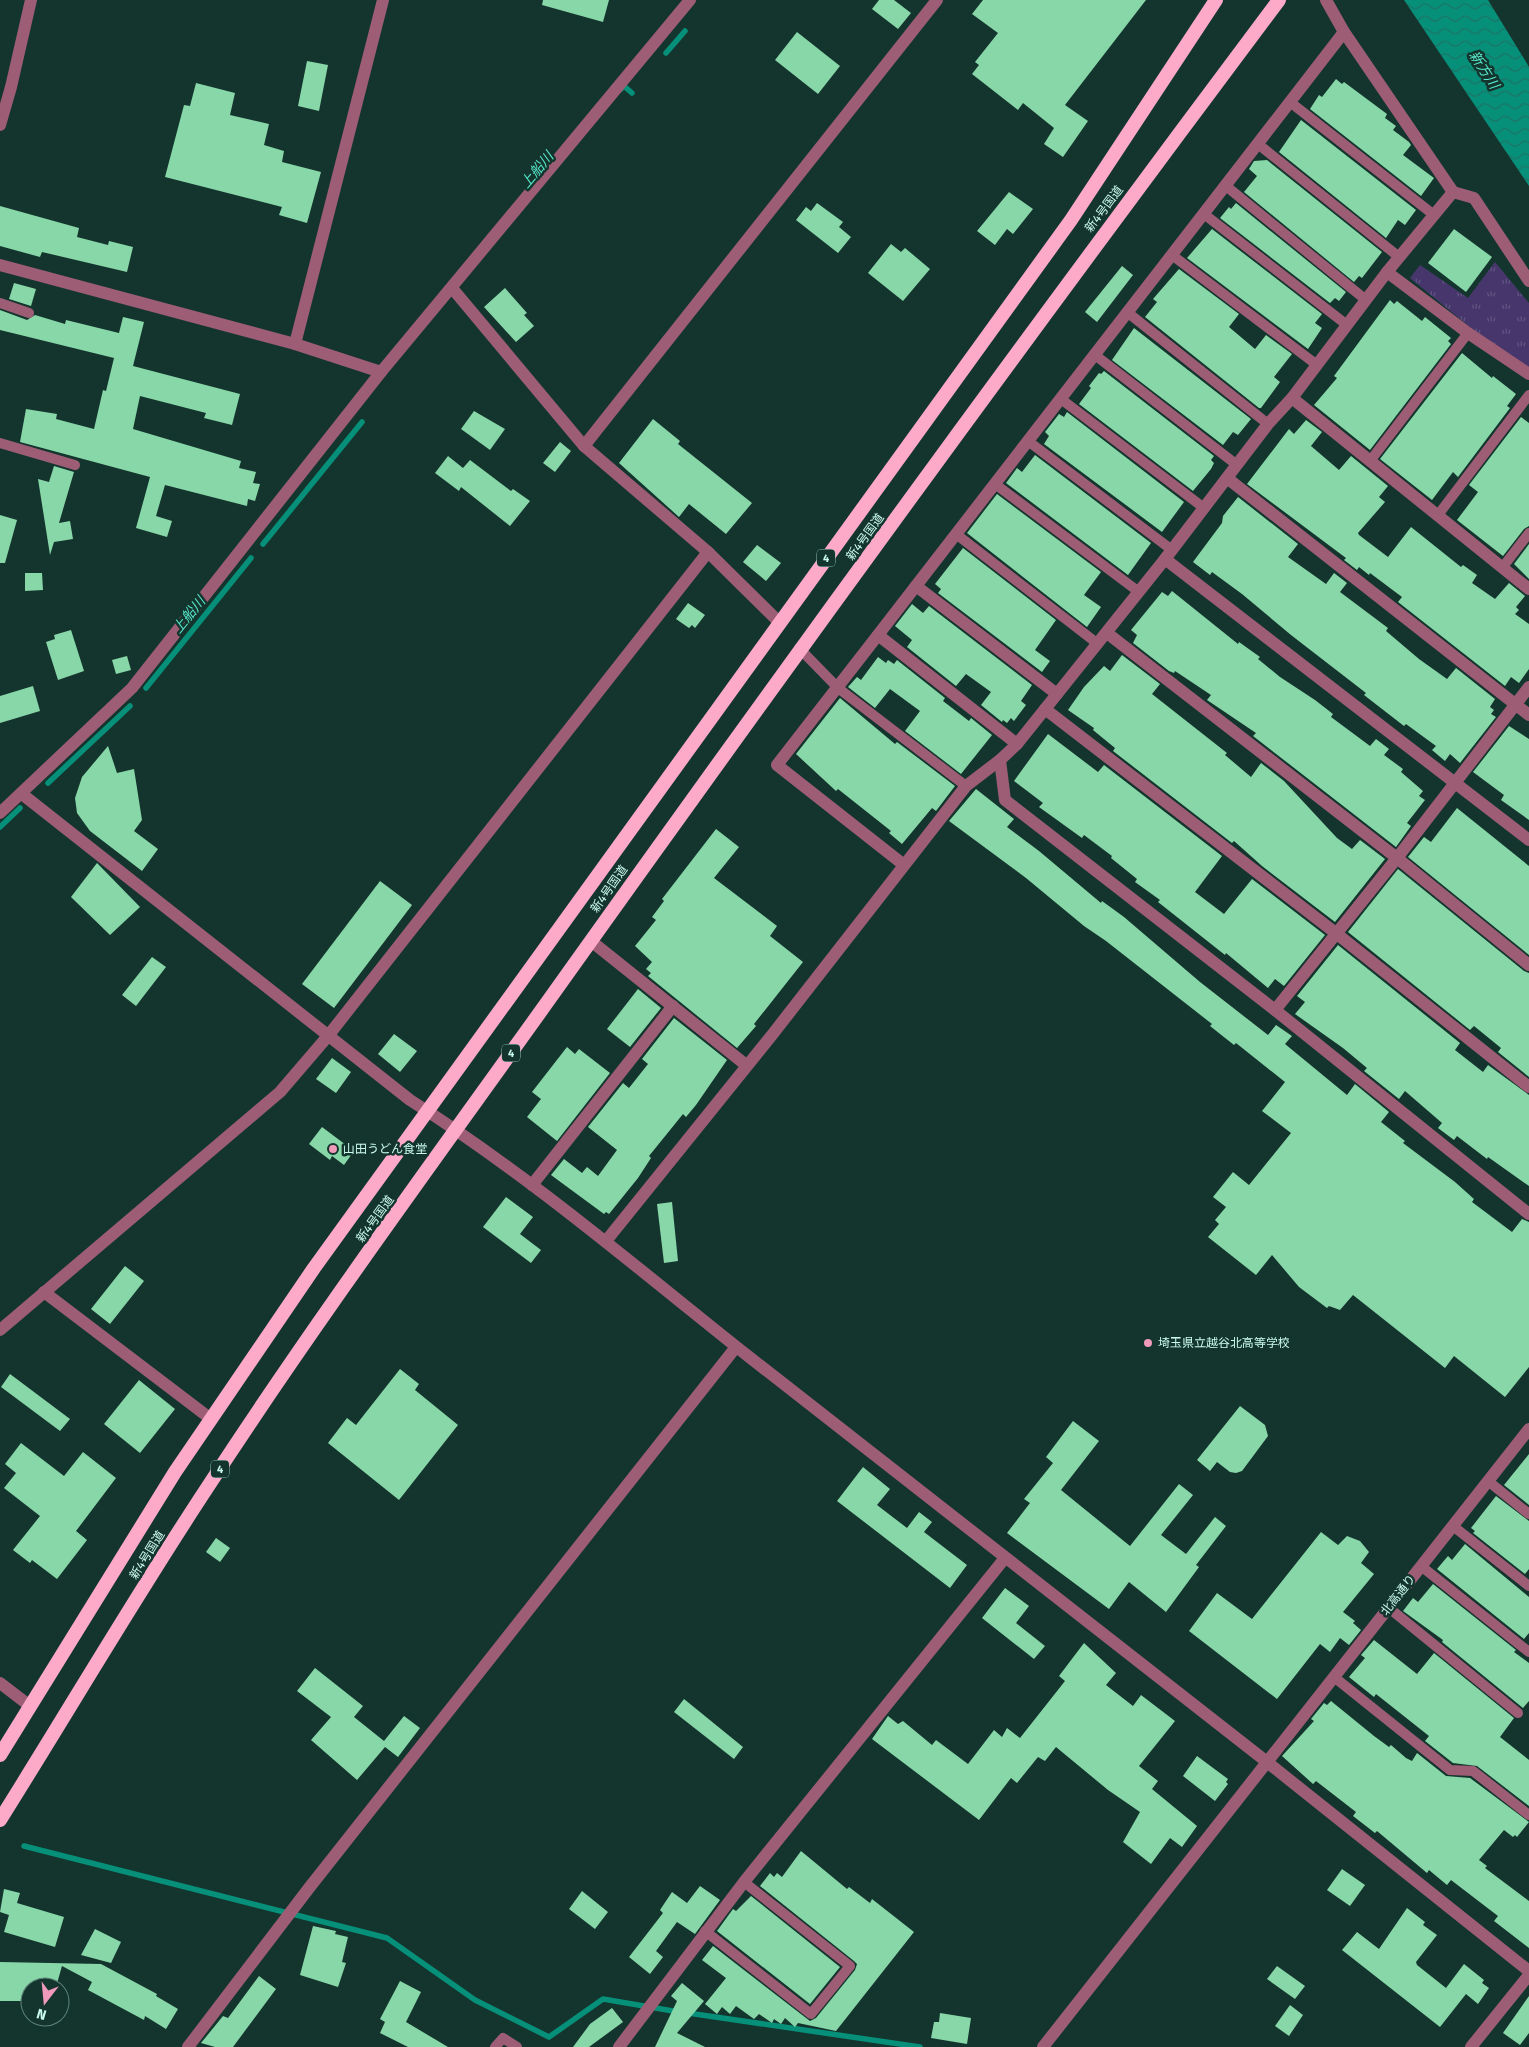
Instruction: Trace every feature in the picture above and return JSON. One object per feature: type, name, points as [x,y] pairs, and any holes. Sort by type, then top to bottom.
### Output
[{"type":"highway","name":"新4号国道","points":[[0,1755],[175,1472],[211,1419],[426,1110],[1071,220],[1216,0]]},
{"type":"highway","name":"新4号国道","points":[[0,1820],[206,1490],[354,1273],[799,648],[877,546],[1036,324],[1279,0]]},
{"type":"street","points":[[0,125],[12,87],[31,0]]},
{"type":"street","points":[[296,344],[382,0]]},
{"type":"street","points":[[0,813],[132,688],[381,372],[690,0]]},
{"type":"street","points":[[584,446],[937,0]]},
{"type":"street","points":[[1326,0],[1344,32],[1453,192],[1474,198],[1529,281]]},
{"type":"street","points":[[904,866],[777,765],[1344,32]]},
{"type":"street","points":[[606,1241],[966,786],[1000,760],[1017,744],[1098,644],[1268,424],[1292,398],[1387,272],[1453,192]]},
{"type":"street","points":[[0,265],[296,344],[381,372]]},
{"type":"street","points":[[1387,272],[1468,333],[1529,374]]},
{"type":"street","points":[[452,288],[584,446],[708,552],[780,623]]},
{"type":"street","points":[[1292,398],[1529,589]]},
{"type":"street","points":[[1227,478],[1529,715]]},
{"type":"street","points":[[0,1330],[280,1092],[328,1036],[708,552]]},
{"type":"street","points":[[1168,555],[1529,840]]},
{"type":"street","points":[[916,586],[1057,694]]},
{"type":"street","points":[[1107,632],[1397,858],[1529,965]]},
{"type":"street","points":[[878,635],[1017,744]]},
{"type":"street","points":[[1275,1010],[1397,858],[1529,687]]},
{"type":"street","points":[[1045,709],[1337,934],[1529,1087]]},
{"type":"street","points":[[1000,760],[1005,800],[1275,1010],[1529,1214]]},
{"type":"street","points":[[22,794],[328,1036],[606,1241],[736,1346],[1267,1762],[1529,1971]]},
{"type":"street","points":[[591,941],[746,1066]]},
{"type":"street","points":[[532,1185],[673,1006]]},
{"type":"street","points":[[44,1292],[211,1419]]},
{"type":"street","points":[[188,2047],[284,1920],[736,1346]]},
{"type":"street","name":"北高通り","points":[[1043,2047],[1488,1481],[1525,1443],[1529,1429]]},
{"type":"street","points":[[619,2047],[705,1931],[1005,1558]]},
{"type":"street","points":[[0,1683],[30,1706]]},
{"type":"street","points":[[1471,2047],[1529,1975]]},
{"type":"lane","points":[[1290,102],[1434,215]]},
{"type":"lane","points":[[1258,144],[1399,258]]},
{"type":"lane","points":[[1226,186],[1366,300]]},
{"type":"lane","points":[[1204,214],[1347,325]]},
{"type":"lane","points":[[1172,255],[1317,365]]},
{"type":"lane","points":[[0,303],[29,313]]},
{"type":"lane","points":[[1128,312],[1268,424]]},
{"type":"lane","points":[[1370,461],[1468,333]]},
{"type":"lane","points":[[1095,355],[1237,464]]},
{"type":"lane","points":[[1438,515],[1529,395]]},
{"type":"lane","points":[[1060,399],[1204,508]]},
{"type":"lane","points":[[1028,440],[1168,555]]},
{"type":"lane","points":[[0,443],[75,465]]},
{"type":"lane","points":[[995,484],[1138,592]]},
{"type":"lane","points":[[1502,568],[1529,533]]},
{"type":"lane","points":[[956,534],[1098,644]]},
{"type":"lane","points":[[799,648],[838,688],[966,786]]},
{"type":"lane","points":[[1488,1481],[1529,1514]]},
{"type":"lane","points":[[1453,1526],[1529,1586]]},
{"type":"lane","points":[[1421,1566],[1529,1652]]},
{"type":"lane","points":[[1389,1608],[1518,1713]]},
{"type":"lane","points":[[1334,1677],[1450,1770],[1473,1771],[1529,1815]]},
{"type":"lane","points":[[705,1931],[811,2014],[850,1966],[744,1882]]},
{"type":"lane","points":[[495,2047],[502,2038],[517,2047]]},
{"type":"green space","points":[[1495,262],[1529,303],[1529,369],[1471,328],[1410,278],[1420,265],[1468,298]]},
{"type":"water","name":"新方川","points":[[1404,0],[1488,0],[1529,67],[1529,186]]},
{"type":"building","points":[[543,0],[609,0],[603,22],[542,5]]},
{"type":"building","points":[[879,0],[894,0],[911,13],[898,29],[872,9]]},
{"type":"building","points":[[983,0],[1146,0],[1065,105],[1088,121],[1063,157],[1044,144],[1054,128],[1023,103],[1018,110],[972,74],[979,65],[975,62],[998,33],[972,14]]},
{"type":"building","points":[[797,32],[840,66],[818,94],[775,60]]},
{"type":"building","points":[[307,61],[328,65],[319,111],[298,106]]},
{"type":"building","points":[[1336,79],[1342,84],[1344,82],[1387,114],[1385,118],[1396,126],[1393,130],[1409,142],[1411,145],[1403,155],[1434,178],[1421,196],[1310,109],[1319,95],[1322,97]]},
{"type":"building","points":[[196,83],[235,93],[230,115],[269,124],[264,145],[284,151],[282,162],[321,172],[307,223],[279,215],[282,207],[165,177],[184,105],[190,106]]},
{"type":"building","points":[[1301,120],[1416,210],[1405,225],[1398,220],[1386,238],[1279,152]]},
{"type":"building","points":[[1267,160],[1382,252],[1362,278],[1359,276],[1354,282],[1244,192],[1257,176],[1249,169],[1254,161]]},
{"type":"building","points":[[1009,192],[1033,209],[1013,234],[1007,229],[995,245],[977,231]]},
{"type":"building","points":[[817,203],[843,222],[839,227],[851,237],[838,253],[796,220],[806,207],[811,211]]},
{"type":"building","points":[[1236,203],[1346,292],[1339,301],[1335,298],[1330,303],[1220,218],[1229,207],[1231,209]]},
{"type":"building","points":[[0,206],[79,228],[77,237],[108,245],[109,241],[133,247],[127,272],[42,252],[40,257],[0,246]]},
{"type":"building","points":[[1212,229],[1322,314],[1315,323],[1322,328],[1308,349],[1187,258]]},
{"type":"building","points":[[1454,229],[1492,257],[1466,292],[1428,263]]},
{"type":"building","points":[[891,244],[901,252],[905,248],[930,269],[903,301],[868,273]]},
{"type":"building","points":[[1122,266],[1133,275],[1097,322],[1085,312]]},
{"type":"building","points":[[1179,269],[1239,314],[1229,327],[1255,349],[1266,335],[1292,354],[1274,377],[1280,382],[1261,408],[1145,317],[1157,302],[1153,299]]},
{"type":"building","points":[[14,283],[36,289],[31,306],[9,299]]},
{"type":"building","points":[[505,288],[527,313],[524,315],[534,326],[516,342],[484,307]]},
{"type":"building","points":[[1390,300],[1394,304],[1397,301],[1422,321],[1425,317],[1451,338],[1448,341],[1451,344],[1370,450],[1314,405],[1337,378],[1334,376]]},
{"type":"building","points":[[0,310],[27,320],[35,315],[65,324],[66,320],[119,333],[123,317],[144,322],[133,366],[240,394],[232,425],[204,418],[206,413],[140,396],[133,429],[241,461],[239,468],[256,472],[253,483],[260,484],[255,501],[248,499],[247,506],[165,485],[156,516],[172,521],[167,537],[136,528],[150,477],[20,442],[26,409],[57,414],[56,419],[94,429],[103,390],[106,391],[114,358],[0,330]]},
{"type":"building","points":[[1134,328],[1251,419],[1238,435],[1233,432],[1223,445],[1112,360]]},
{"type":"building","points":[[1462,353],[1492,378],[1493,376],[1516,394],[1507,406],[1510,408],[1458,477],[1453,472],[1432,500],[1380,459]]},
{"type":"building","points":[[1104,371],[1214,456],[1211,460],[1214,463],[1211,469],[1193,491],[1079,404],[1091,388],[1089,386],[1099,373],[1101,374]]},
{"type":"building","points":[[474,411],[505,429],[490,450],[461,429]]},
{"type":"building","points":[[1067,412],[1184,502],[1162,532],[1044,444],[1049,436],[1045,432],[1059,414],[1064,417]]},
{"type":"building","points":[[1521,417],[1529,423],[1529,526],[1524,529],[1503,556],[1457,520],[1478,492],[1469,485]]},
{"type":"building","points":[[653,419],[680,441],[678,444],[752,503],[726,534],[689,504],[679,517],[619,463]]},
{"type":"building","points":[[1306,420],[1322,432],[1311,446],[1339,470],[1351,456],[1388,486],[1379,497],[1385,502],[1358,533],[1359,535],[1388,557],[1411,527],[1461,567],[1463,565],[1477,575],[1472,583],[1495,599],[1509,583],[1525,596],[1516,607],[1519,610],[1515,614],[1529,624],[1529,669],[1519,683],[1511,677],[1505,686],[1398,602],[1402,597],[1370,573],[1369,575],[1359,567],[1357,570],[1344,560],[1346,558],[1247,484],[1289,429],[1294,434]]},
{"type":"building","points":[[560,442],[571,451],[555,472],[543,463]]},
{"type":"building","points":[[1035,455],[1151,543],[1128,575],[1006,483],[1017,468],[1022,472]]},
{"type":"building","points":[[448,456],[463,468],[470,460],[511,491],[513,489],[530,501],[510,526],[461,487],[459,491],[435,473]]},
{"type":"building","points":[[54,466],[74,472],[59,523],[70,521],[73,539],[54,542],[50,555],[38,479],[49,482]]},
{"type":"building","points":[[997,494],[1101,572],[1084,595],[1101,607],[1087,627],[967,533]]},
{"type":"building","points":[[1238,497],[1298,544],[1288,557],[1326,584],[1334,573],[1347,583],[1340,592],[1388,628],[1386,631],[1419,659],[1447,679],[1456,668],[1495,699],[1490,707],[1494,710],[1491,714],[1496,717],[1460,763],[1450,754],[1445,761],[1432,750],[1436,746],[1406,724],[1404,726],[1364,695],[1366,693],[1242,594],[1212,572],[1210,575],[1193,562],[1222,523],[1223,516]]},
{"type":"building","points":[[0,515],[17,520],[5,563],[0,563]]},
{"type":"building","points":[[1529,544],[1529,579],[1514,564]]},
{"type":"building","points":[[757,545],[781,563],[766,581],[743,562]]},
{"type":"building","points":[[963,548],[1056,620],[1035,650],[1050,661],[1042,672],[938,593],[941,589],[935,584]]},
{"type":"building","points":[[25,573],[42,573],[43,590],[25,591]]},
{"type":"building","points":[[1172,591],[1238,644],[1239,642],[1260,657],[1258,659],[1280,677],[1333,714],[1331,717],[1370,746],[1376,739],[1389,749],[1384,755],[1403,769],[1401,772],[1423,791],[1419,796],[1425,800],[1407,823],[1411,826],[1396,847],[1253,736],[1256,733],[1207,700],[1211,695],[1175,671],[1174,673],[1169,671],[1133,643],[1137,635],[1131,630],[1162,592],[1168,596]]},
{"type":"building","points":[[688,603],[705,615],[695,628],[692,625],[689,628],[676,619]]},
{"type":"building","points":[[912,604],[923,613],[929,606],[1032,685],[1021,701],[1026,705],[1014,721],[1011,718],[1007,723],[1003,720],[1002,722],[981,705],[991,692],[966,674],[956,686],[907,647],[912,640],[895,626]]},
{"type":"building","points":[[71,630],[84,671],[58,680],[46,642],[55,639],[54,635]]},
{"type":"building","points":[[1122,655],[1160,684],[1152,694],[1227,753],[1225,755],[1251,777],[1261,763],[1284,781],[1337,838],[1352,849],[1360,840],[1385,859],[1335,922],[1262,866],[1234,841],[1232,843],[1113,751],[1115,748],[1093,730],[1094,728],[1068,710],[1084,687],[1104,666],[1110,671]]},
{"type":"building","points":[[127,656],[131,670],[116,674],[112,660]]},
{"type":"building","points":[[878,657],[886,663],[888,660],[894,664],[897,660],[945,698],[943,701],[969,721],[971,718],[992,735],[961,774],[905,731],[920,711],[890,689],[875,708],[848,687],[857,677],[861,680]]},
{"type":"building","points":[[33,686],[40,711],[0,723],[0,696]]},
{"type":"building","points":[[840,698],[895,744],[897,742],[955,786],[936,811],[932,808],[902,844],[889,833],[891,831],[838,789],[836,791],[796,754]]},
{"type":"building","points":[[1509,726],[1529,739],[1529,820],[1501,800],[1504,795],[1473,772]]},
{"type":"building","points":[[1048,734],[1098,772],[1104,765],[1222,856],[1195,892],[1224,914],[1252,879],[1325,935],[1284,986],[1275,979],[1268,988],[1226,953],[1225,955],[1158,902],[1160,900],[1135,882],[1137,879],[1111,858],[1112,856],[1084,835],[1082,838],[1039,807],[1043,803],[1014,781]]},
{"type":"building","points":[[108,746],[117,773],[134,769],[142,820],[134,831],[158,849],[142,871],[90,831],[77,813],[75,798],[82,777]]},
{"type":"building","points":[[976,789],[1014,819],[1007,827],[1101,903],[1102,901],[1124,917],[1200,982],[1268,1035],[1276,1025],[1292,1036],[1285,1044],[1347,1095],[1355,1084],[1389,1112],[1381,1122],[1405,1141],[1403,1143],[1455,1182],[1474,1199],[1472,1202],[1512,1232],[1522,1219],[1529,1222],[1529,1367],[1505,1397],[1454,1356],[1445,1368],[1353,1295],[1340,1310],[1329,1306],[1327,1308],[1299,1287],[1272,1255],[1256,1275],[1208,1237],[1219,1224],[1215,1220],[1226,1207],[1213,1197],[1233,1172],[1249,1185],[1291,1133],[1262,1111],[1285,1082],[1236,1043],[1234,1045],[1210,1026],[1212,1024],[1084,926],[1026,878],[949,821]]},
{"type":"building","points":[[1457,808],[1529,866],[1529,955],[1408,857],[1424,837],[1431,842]]},
{"type":"building","points":[[716,829],[739,847],[714,878],[777,926],[770,936],[803,962],[754,1024],[756,1026],[737,1048],[648,976],[651,973],[646,969],[652,962],[635,946],[656,920],[652,917],[664,901],[662,899]]},
{"type":"building","points":[[97,863],[140,907],[110,935],[71,897]]},
{"type":"building","points":[[1398,869],[1524,971],[1529,973],[1529,1077],[1498,1052],[1501,1048],[1474,1026],[1470,1030],[1348,932]]},
{"type":"building","points":[[380,881],[412,905],[334,1008],[302,984]]},
{"type":"building","points":[[1338,945],[1460,1043],[1455,1050],[1483,1072],[1488,1065],[1529,1095],[1529,1186],[1488,1157],[1487,1159],[1457,1136],[1454,1140],[1438,1128],[1442,1123],[1405,1091],[1399,1099],[1364,1071],[1367,1068],[1343,1048],[1295,1014],[1305,1002],[1297,996]]},
{"type":"building","points":[[152,957],[166,967],[136,1006],[122,995]]},
{"type":"building","points":[[638,989],[661,1008],[630,1047],[607,1029]]},
{"type":"building","points":[[674,1018],[727,1060],[696,1105],[686,1117],[683,1114],[649,1156],[651,1158],[638,1178],[609,1214],[606,1212],[604,1214],[551,1175],[564,1159],[582,1173],[587,1167],[598,1176],[617,1150],[588,1127],[623,1083],[629,1088],[648,1064],[642,1059]]},
{"type":"building","points":[[394,1034],[417,1051],[400,1072],[378,1054]]},
{"type":"building","points":[[567,1047],[575,1054],[579,1049],[610,1073],[557,1141],[527,1117],[541,1099],[532,1092]]},
{"type":"building","points":[[332,1058],[351,1072],[336,1093],[316,1079]]},
{"type":"building","points":[[322,1127],[354,1151],[344,1165],[332,1156],[330,1160],[309,1144]]},
{"type":"building","points":[[506,1197],[533,1217],[520,1234],[541,1250],[531,1263],[483,1227]]},
{"type":"building","points":[[672,1202],[678,1261],[664,1263],[657,1204]]},
{"type":"building","points":[[125,1266],[144,1281],[110,1324],[91,1309]]},
{"type":"building","points":[[400,1369],[419,1384],[415,1390],[458,1425],[399,1500],[328,1443],[347,1418],[356,1425]]},
{"type":"building","points":[[10,1374],[70,1419],[60,1431],[1,1387]]},
{"type":"building","points":[[139,1380],[175,1409],[140,1453],[104,1424]]},
{"type":"building","points":[[1240,1406],[1265,1425],[1268,1436],[1242,1471],[1230,1472],[1217,1462],[1210,1471],[1197,1460]]},
{"type":"building","points":[[1073,1421],[1099,1441],[1061,1490],[1130,1546],[1179,1484],[1193,1495],[1161,1535],[1186,1554],[1215,1517],[1226,1526],[1196,1565],[1199,1567],[1166,1612],[1129,1582],[1109,1609],[1007,1533],[1030,1503],[1024,1499],[1053,1463],[1046,1457]]},
{"type":"building","points":[[21,1443],[64,1476],[83,1452],[116,1478],[76,1531],[87,1540],[57,1579],[32,1560],[30,1563],[13,1550],[40,1516],[4,1488],[16,1473],[5,1464]]},
{"type":"building","points":[[1529,1454],[1529,1505],[1504,1485]]},
{"type":"building","points":[[863,1467],[890,1489],[877,1505],[907,1528],[919,1512],[932,1522],[924,1532],[967,1565],[950,1588],[837,1501]]},
{"type":"building","points":[[1496,1496],[1529,1521],[1529,1569],[1525,1574],[1473,1533],[1475,1531],[1471,1528]]},
{"type":"building","points":[[1321,1532],[1338,1545],[1347,1536],[1360,1541],[1369,1552],[1361,1563],[1374,1574],[1343,1612],[1355,1621],[1353,1623],[1361,1630],[1349,1645],[1340,1638],[1330,1652],[1320,1644],[1277,1699],[1189,1631],[1217,1593],[1252,1619]]},
{"type":"building","points":[[216,1538],[230,1548],[220,1562],[206,1552]]},
{"type":"building","points":[[1465,1544],[1529,1597],[1529,1633],[1524,1639],[1437,1569],[1448,1556],[1452,1560]]},
{"type":"building","points":[[1433,1584],[1516,1650],[1514,1652],[1529,1663],[1529,1701],[1523,1708],[1442,1642],[1443,1640],[1403,1611],[1413,1598],[1418,1602]]},
{"type":"building","points":[[1005,1588],[1029,1606],[1016,1623],[1045,1646],[1034,1659],[982,1618]]},
{"type":"building","points":[[1374,1640],[1417,1674],[1434,1653],[1514,1718],[1500,1737],[1529,1760],[1529,1806],[1477,1766],[1453,1763],[1425,1741],[1429,1736],[1376,1694],[1374,1697],[1349,1677],[1365,1658],[1361,1655]]},
{"type":"building","points":[[1084,1643],[1116,1673],[1106,1685],[1133,1706],[1141,1695],[1175,1721],[1139,1766],[1158,1781],[1152,1789],[1197,1826],[1182,1847],[1170,1838],[1151,1864],[1123,1842],[1140,1812],[1108,1790],[1056,1747],[1045,1761],[1038,1757],[1017,1783],[1011,1778],[979,1820],[872,1739],[888,1716],[898,1724],[903,1721],[932,1745],[936,1740],[968,1764],[994,1730],[1002,1737],[1007,1728],[1020,1738],[1065,1681],[1059,1676]]},
{"type":"building","points":[[315,1668],[363,1706],[354,1717],[384,1741],[404,1716],[420,1728],[398,1757],[385,1747],[357,1780],[311,1740],[331,1717],[297,1691]]},
{"type":"building","points":[[684,1699],[743,1747],[734,1759],[674,1712]]},
{"type":"building","points":[[1331,1701],[1374,1736],[1389,1747],[1391,1745],[1406,1758],[1412,1761],[1417,1753],[1446,1776],[1470,1778],[1529,1822],[1517,1837],[1515,1835],[1513,1837],[1504,1830],[1479,1860],[1487,1866],[1485,1868],[1529,1901],[1529,1948],[1494,1921],[1498,1916],[1451,1880],[1447,1885],[1429,1870],[1427,1873],[1377,1831],[1375,1833],[1353,1816],[1356,1812],[1316,1781],[1313,1784],[1282,1756],[1314,1721],[1311,1719],[1324,1703],[1327,1705]]},
{"type":"building","points":[[1197,1756],[1228,1779],[1226,1782],[1228,1784],[1215,1801],[1183,1776]]},
{"type":"building","points":[[801,1851],[847,1889],[849,1887],[870,1903],[872,1899],[914,1932],[836,2031],[798,2023],[795,2027],[785,2018],[781,2024],[774,2019],[772,2023],[759,2014],[754,2019],[736,2006],[730,2014],[722,2007],[717,2014],[705,2004],[726,1978],[702,1960],[713,1946],[810,2021],[816,2018],[855,1970],[857,1964],[854,1961],[760,1886],[770,1873],[774,1877],[777,1873],[782,1877]]},
{"type":"building","points":[[1342,1869],[1365,1885],[1350,1906],[1327,1890]]},
{"type":"building","points":[[700,1886],[720,1900],[695,1934],[677,1922],[656,1951],[663,1957],[650,1974],[629,1957],[663,1913],[660,1910],[672,1892],[687,1903]]},
{"type":"building","points":[[4,1889],[20,1893],[17,1903],[64,1917],[55,1947],[4,1932],[9,1915],[0,1912]]},
{"type":"building","points":[[582,1891],[608,1912],[595,1929],[569,1909]]},
{"type":"building","points":[[751,1896],[840,1967],[810,2004],[717,1931],[733,1909],[736,1911]]},
{"type":"building","points":[[1407,1908],[1425,1922],[1423,1925],[1437,1935],[1416,1962],[1417,1965],[1446,1988],[1464,1964],[1484,1980],[1482,1983],[1489,1988],[1478,2004],[1466,1994],[1440,2027],[1342,1950],[1357,1932],[1379,1949]]},
{"type":"building","points":[[313,1926],[336,1931],[335,1934],[348,1937],[342,1962],[346,1963],[338,1987],[300,1975]]},
{"type":"building","points":[[95,1929],[121,1942],[111,1963],[81,1955]]},
{"type":"building","points":[[0,1962],[101,1964],[157,1994],[156,1996],[178,2009],[166,2029],[145,2016],[144,2020],[88,1990],[92,1982],[62,1966],[59,1977],[20,1977],[20,2001],[0,2001]]},
{"type":"building","points":[[1277,1966],[1305,1986],[1295,1999],[1267,1979]]},
{"type":"building","points":[[259,1976],[276,1989],[233,2047],[215,2047],[201,2043],[223,2016],[228,2018]]},
{"type":"building","points":[[400,1981],[421,1992],[406,2022],[448,2047],[408,2047],[380,2033],[385,2022],[380,2019]]},
{"type":"building","points":[[682,1983],[704,2001],[677,2033],[705,2047],[655,2047],[677,2001],[671,1996]]},
{"type":"building","points":[[1529,1996],[1529,2033],[1520,2045],[1503,2033]]},
{"type":"building","points":[[1290,2005],[1303,2015],[1289,2036],[1275,2026]]},
{"type":"building","points":[[612,2008],[623,2022],[589,2047],[573,2047],[590,2024]]},
{"type":"building","points":[[940,2013],[971,2018],[967,2044],[931,2038],[934,2022],[939,2022]]},
{"type":"waterway","name":"上船川","points":[[666,53],[685,31]]},
{"type":"waterway","name":"上船川","points":[[621,89],[624,86],[632,93]]},
{"type":"waterway","name":"上船川","points":[[263,544],[362,422]]},
{"type":"waterway","name":"上船川","points":[[146,688],[251,558]]},
{"type":"waterway","name":"上船川","points":[[48,783],[130,706]]},
{"type":"waterway","name":"上船川","points":[[0,827],[20,808]]},
{"type":"waterway","points":[[24,1846],[387,1938],[475,2000],[549,2037],[603,1999],[679,2012]]},
{"type":"waterway","points":[[688,2013],[920,2047]]},
{"type":"place","name":"山田うどん食堂","points":[[333,1149]]},
{"type":"place","name":"埼玉県立越谷北高等学校","points":[[1148,1343]]}]
